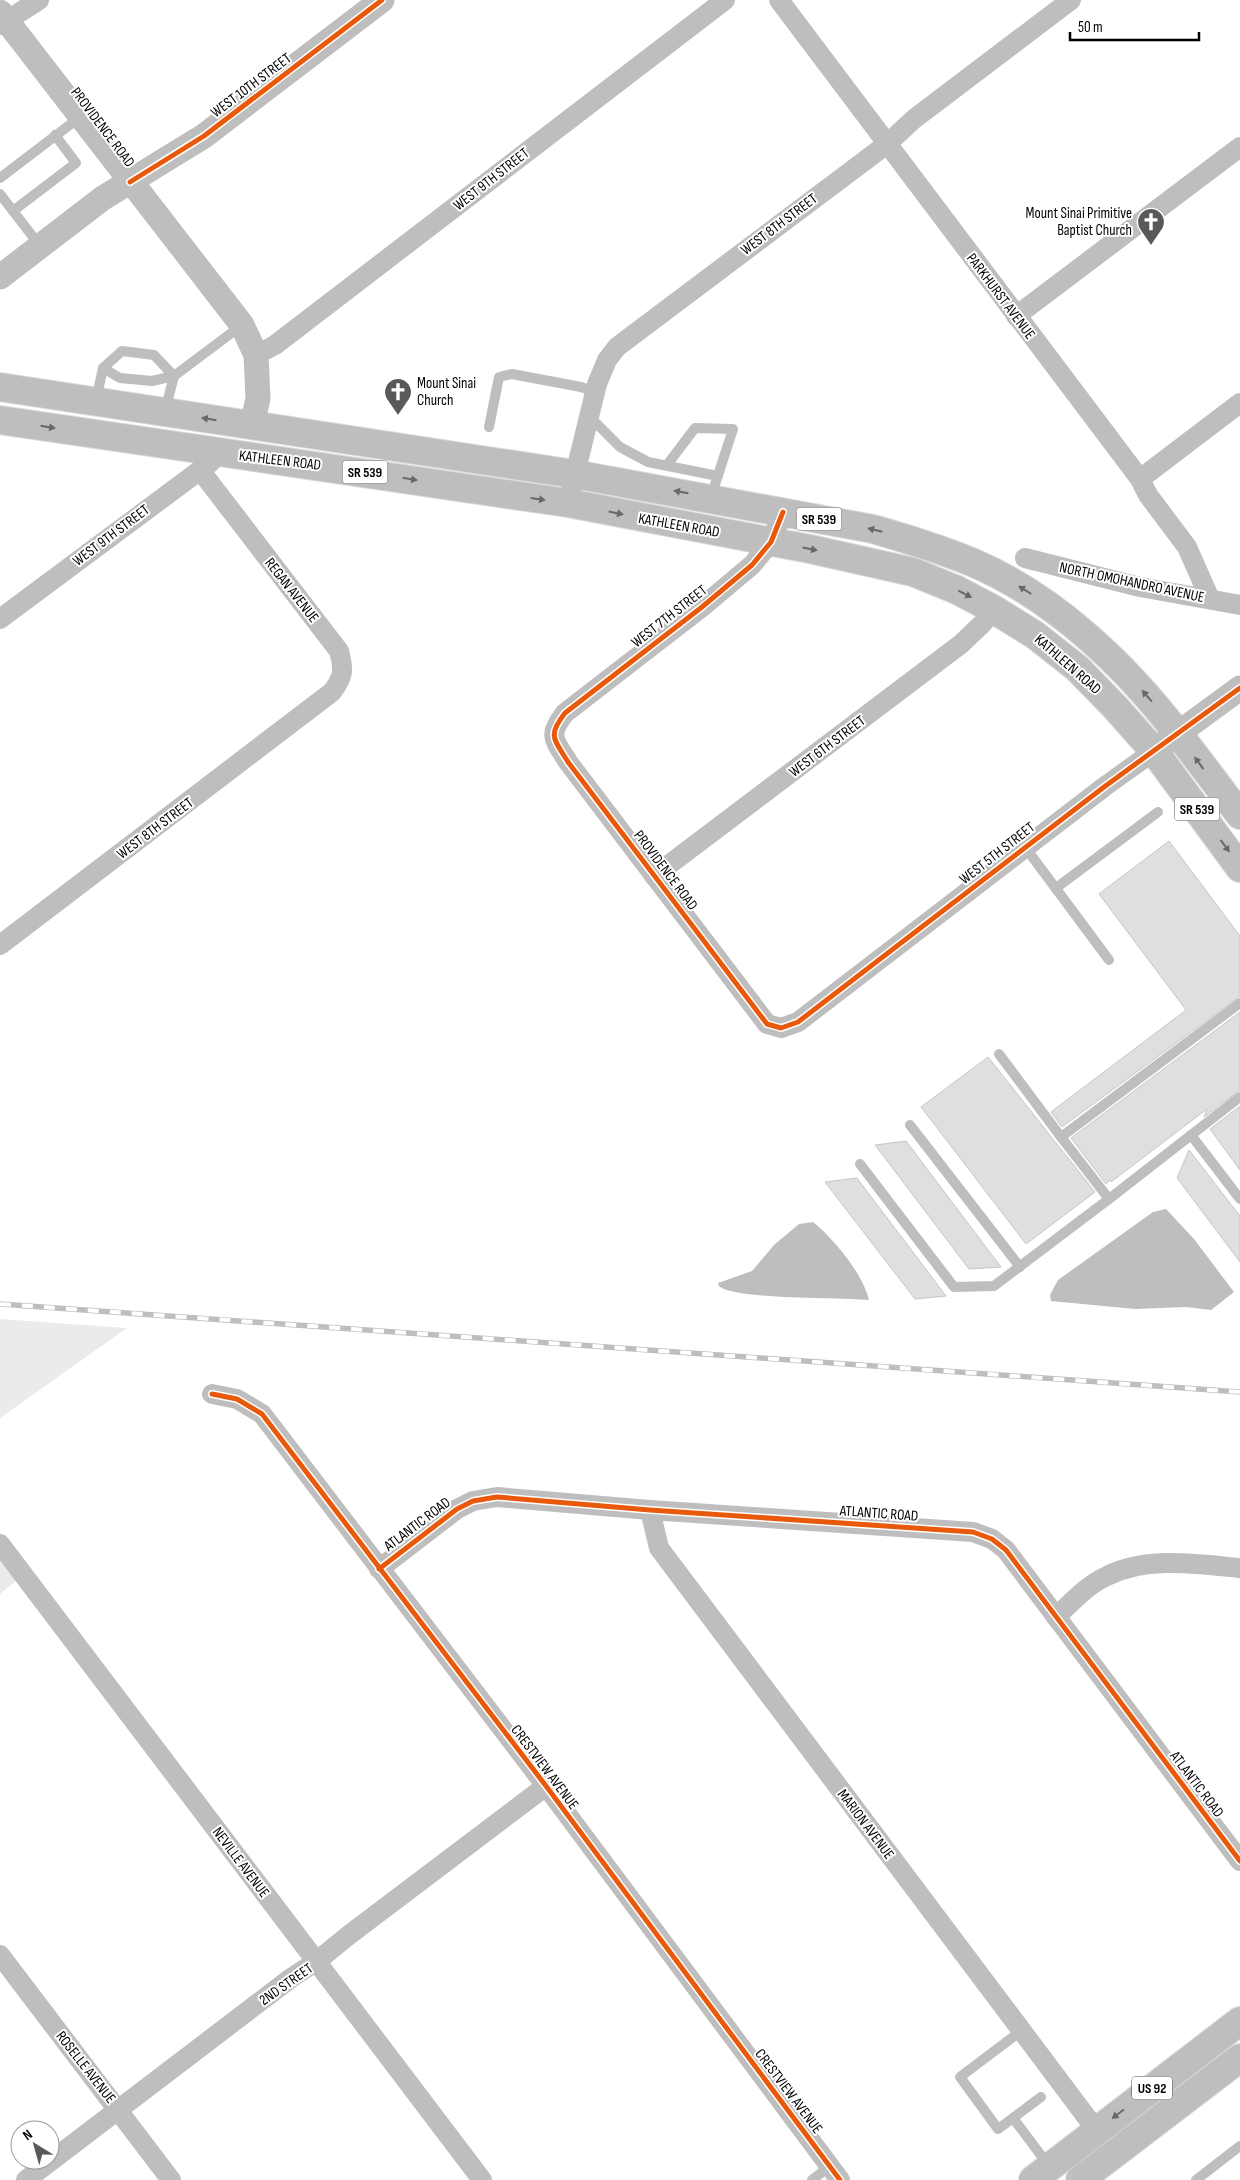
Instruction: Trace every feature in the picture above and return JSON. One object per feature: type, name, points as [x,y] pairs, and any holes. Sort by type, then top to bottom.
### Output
[{"type":"main road","name":"KATHLEEN ROAD","points":[[0,387],[574,474],[644,474],[714,487],[783,512],[873,529],[913,540],[975,563],[1012,582],[1044,602],[1115,662],[1178,734],[1240,815]]},
{"type":"main road","name":"KATHLEEN ROAD","points":[[0,420],[223,453],[320,465],[568,503],[844,556],[913,572],[957,590],[993,609],[1035,635],[1077,668],[1154,751],[1240,868]]},
{"type":"main road","points":[[223,453],[237,443],[255,438],[372,455],[394,447]]},
{"type":"main road","name":"US 92","points":[[1041,2173],[1240,2021]]},
{"type":"main road","points":[[1121,2149],[1142,2118],[1240,2041]]},
{"type":"main road","name":"US 92","points":[[1080,2180],[1240,2058]]},
{"type":"street","points":[[2,20],[40,0]]},
{"type":"street","name":"WEST 10TH STREET","points":[[0,276],[103,198],[204,136],[382,0]]},
{"type":"street","name":"WEST 9TH STREET","points":[[256,355],[275,345],[725,0]]},
{"type":"street","name":"PARKHURST AVENUE","points":[[779,0],[1140,480],[1148,495],[1187,547],[1210,599]]},
{"type":"street","name":"WEST 8TH STREET","points":[[568,503],[595,392],[607,360],[617,347],[887,144],[914,119],[1071,0]]},
{"type":"street","name":"PROVIDENCE ROAD","points":[[2,20],[80,116],[242,325],[256,355],[258,398],[252,426]]},
{"type":"street","points":[[1016,316],[1240,147]]},
{"type":"street","points":[[1140,480],[1240,403]]},
{"type":"street","name":"WEST 9TH STREET","points":[[0,619],[223,453]]},
{"type":"street","name":"REGAN AVENUE","points":[[200,470],[339,651],[343,666],[342,679],[332,692],[309,710]]},
{"type":"street","name":"WEST 7TH STREET","points":[[554,727],[565,713],[702,607],[752,565],[771,542],[783,512]]},
{"type":"street","name":"NORTH OMOHANDRO AVENUE","points":[[1025,558],[1140,586],[1240,605]]},
{"type":"street","name":"WEST 6TH STREET","points":[[654,876],[961,644],[984,623],[993,609]]},
{"type":"street","name":"WEST 5TH STREET","points":[[768,1024],[781,1028],[798,1022],[1026,847],[1240,688]]},
{"type":"street","name":"WEST 8TH STREET","points":[[0,945],[309,710]]},
{"type":"street","name":"PROVIDENCE ROAD","points":[[554,727],[554,740],[568,762],[768,1024]]},
{"type":"street","name":"CRESTVIEW AVENUE","points":[[212,1394],[237,1399],[262,1414],[546,1786],[835,2173]]},
{"type":"street","name":"ATLANTIC ROAD","points":[[379,1569],[457,1509],[473,1501],[497,1497],[650,1510],[973,1532],[992,1539],[1006,1550],[1240,1861]]},
{"type":"street","name":"MARION AVENUE","points":[[650,1510],[659,1548],[1096,2131]]},
{"type":"street","name":"NEVILLE AVENUE","points":[[0,1544],[482,2180]]},
{"type":"street","points":[[1056,1617],[1085,1589],[1107,1576],[1135,1567],[1166,1563],[1240,1568]]},
{"type":"street","name":"2ND STREET","points":[[26,2180],[546,1786]]},
{"type":"street","name":"ROSELLE AVENUE","points":[[0,1955],[171,2180]]},
{"type":"lane","points":[[0,178],[80,116]]},
{"type":"lane","points":[[13,211],[76,163],[55,135]]},
{"type":"lane","points":[[0,194],[40,246]]},
{"type":"lane","points":[[103,368],[120,378],[152,381],[174,376],[242,325]]},
{"type":"lane","points":[[96,401],[103,368],[122,351],[154,355],[174,376]]},
{"type":"lane","points":[[490,427],[499,378],[504,375],[512,374],[573,385],[595,392]]},
{"type":"lane","points":[[165,412],[174,376]]},
{"type":"lane","points":[[589,416],[644,474],[667,465],[695,428],[733,428],[714,487],[667,465]]},
{"type":"lane","points":[[1056,888],[1158,812]]},
{"type":"lane","points":[[1026,847],[1109,960]]},
{"type":"lane","points":[[1061,1138],[1240,1003]]},
{"type":"lane","points":[[999,1054],[1109,1199]]},
{"type":"lane","points":[[860,1164],[954,1287],[994,1286],[1240,1097]]},
{"type":"lane","points":[[910,1125],[1020,1267]]},
{"type":"lane","points":[[1191,1135],[1240,1199]]},
{"type":"lane","points":[[1022,2030],[960,2077],[998,2129],[1041,2097]]},
{"type":"lane","points":[[1013,2118],[1041,2173]]},
{"type":"lane","points":[[1196,2180],[1240,2146]]},
{"type":"lane","points":[[812,2180],[835,2173]]},
{"type":"shaded area","points":[[1166,1209],[1194,1239],[1234,1292],[1211,1310],[1186,1307],[1135,1309],[1051,1301],[1050,1295],[1058,1280],[1153,1212]]},
{"type":"shaded area","points":[[813,1222],[847,1258],[861,1279],[869,1300],[766,1296],[745,1294],[719,1286],[718,1283],[752,1271],[774,1245],[799,1224]]},
{"type":"shaded area","points":[[0,1319],[127,1328],[0,1418]]},
{"type":"shaded area","points":[[0,1561],[16,1581],[0,1594]]},
{"type":"building","points":[[1169,841],[1240,936],[1240,996],[1062,1127],[1051,1112],[1186,1010],[1099,894]]},
{"type":"building","points":[[1240,1012],[1240,1090],[1204,1117],[1207,1109],[1106,1184],[1071,1138]]},
{"type":"building","points":[[988,1057],[1095,1192],[1026,1244],[921,1107]]},
{"type":"building","points":[[1240,1106],[1240,1170],[1210,1129]]},
{"type":"building","points":[[906,1141],[1001,1267],[969,1269],[875,1145]]},
{"type":"building","points":[[1189,1150],[1240,1216],[1240,1262],[1177,1178]]},
{"type":"building","points":[[857,1178],[946,1296],[915,1299],[825,1182]]},
{"type":"railway","points":[[0,1304],[1240,1392]]},
{"type":"cycle path","points":[[130,182],[204,136],[382,0]]},
{"type":"cycle path","points":[[783,512],[771,542],[752,565],[702,607],[565,713],[554,733],[554,738],[568,762],[767,1024],[781,1028],[798,1022],[1104,787],[1240,688]]},
{"type":"cycle path","points":[[212,1394],[237,1399],[262,1414],[546,1786],[840,2180]]},
{"type":"cycle path","points":[[379,1569],[457,1509],[473,1501],[497,1497],[650,1510],[973,1532],[992,1539],[1006,1550],[1240,1861]]},
{"type":"place","name":"Mount Sinai Primitive Baptist Church","points":[[1151,246]]},
{"type":"place","name":"Mount Sinai Church","points":[[398,416]]}]
